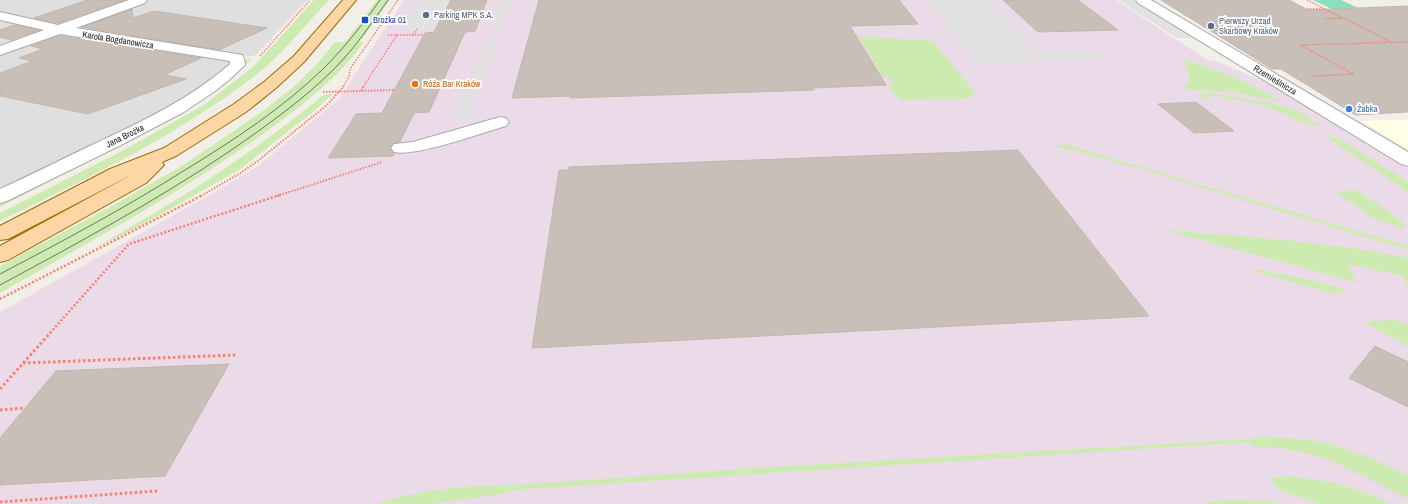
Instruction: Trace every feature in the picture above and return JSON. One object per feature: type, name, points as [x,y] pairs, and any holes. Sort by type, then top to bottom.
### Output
[{"type":"main road","points":[[0,255],[139,180],[170,152],[240,108],[270,86],[299,60],[350,0]]},
{"type":"main road","points":[[0,234],[117,173],[170,152]]},
{"type":"street","points":[[0,51],[141,0]]},
{"type":"street","name":"Rzemieślnicza","points":[[1142,0],[1408,160]]},
{"type":"street","name":"Karola Bogdanowicza","points":[[0,16],[60,30],[237,58]]},
{"type":"street","name":"Jana Brożka","points":[[0,197],[149,124],[191,100],[237,65],[237,58]]},
{"type":"street","points":[[407,147],[500,122]]},
{"type":"path","points":[[0,299],[58,268],[160,218],[244,171],[319,111],[340,91],[350,76],[350,69],[398,0]]},
{"type":"path","points":[[1307,0],[1392,42]]},
{"type":"path","points":[[1307,9],[1325,9]]},
{"type":"path","points":[[1325,18],[1344,18]]},
{"type":"path","points":[[413,35],[416,29]]},
{"type":"path","points":[[388,35],[424,35]]},
{"type":"path","points":[[360,91],[397,35]]},
{"type":"path","points":[[1332,75],[1353,74],[1301,45],[1408,42]]},
{"type":"path","points":[[323,92],[394,90]]},
{"type":"path","points":[[0,389],[129,244],[410,152],[407,147]]},
{"type":"path","points":[[23,363],[237,354]]},
{"type":"path","points":[[0,410],[24,408]]},
{"type":"path","points":[[0,502],[157,491]]},
{"type":"shaded area","points":[[0,0],[307,0],[257,54],[252,56],[242,56],[183,101],[0,196]]},
{"type":"shaded area","points":[[404,0],[1116,0],[1207,60],[1216,61],[1267,83],[1408,169],[1408,504],[0,504],[0,312],[215,192],[258,166],[341,96]]},
{"type":"shaded area","name":"Parking MPK S.A.","points":[[420,0],[448,0],[433,29],[401,30]]},
{"type":"shaded area","points":[[502,0],[513,0],[503,28],[490,29]]},
{"type":"shaded area","points":[[925,0],[983,0],[1037,52],[1102,51],[1111,58],[980,63]]},
{"type":"shaded area","points":[[1118,0],[1134,0],[1194,38],[1177,38]]},
{"type":"shaded area","points":[[487,37],[499,40],[472,113],[476,119],[454,121]]},
{"type":"shaded area","points":[[1408,120],[1408,149],[1361,121]]},
{"type":"green space","points":[[314,0],[329,0],[271,62],[232,93],[168,134],[135,153],[0,221],[0,213],[120,152],[204,105],[254,66]]},
{"type":"green space","points":[[377,0],[390,0],[360,42],[364,42],[352,57],[324,86],[276,125],[214,167],[124,223],[0,293],[0,266],[114,205],[185,164],[263,111],[297,84],[319,62],[335,42],[345,42]]},
{"type":"green space","points":[[1313,0],[1341,0],[1406,30],[1377,31]]},
{"type":"green space","points":[[858,36],[933,41],[975,93],[974,96],[962,99],[901,100],[887,86],[893,85],[888,76],[882,76]]},
{"type":"green space","points":[[252,59],[224,84],[150,130],[0,207],[0,203],[137,134],[241,60]]},
{"type":"green space","points":[[1183,59],[1234,77],[1282,102],[1232,92],[1183,89],[1184,85],[1188,85],[1189,74]]},
{"type":"green space","points":[[1210,93],[1266,102],[1296,110],[1320,127],[1305,124],[1281,112],[1258,104],[1205,95],[1215,103],[1198,94]]},
{"type":"green space","points":[[333,94],[314,111],[239,170],[138,227],[89,251],[180,198],[209,179],[267,139],[322,96]]},
{"type":"green space","points":[[1325,136],[1339,138],[1408,182],[1408,193],[1396,183]]},
{"type":"green space","points":[[1064,144],[1408,246],[1408,250],[1137,168],[1072,150],[1055,147]]},
{"type":"green space","points":[[1357,190],[1404,223],[1406,229],[1375,219],[1336,192]]},
{"type":"green space","points":[[1163,230],[1255,237],[1347,247],[1408,258],[1408,287],[1403,276],[1348,264],[1356,282]]},
{"type":"green space","points":[[1256,269],[1311,280],[1347,290],[1334,294],[1256,272]]},
{"type":"green space","points":[[1394,320],[1408,324],[1408,346],[1363,322]]},
{"type":"green space","points":[[1258,437],[1316,441],[1340,447],[1375,460],[1408,475],[1408,499],[1334,462],[1295,451],[1254,447],[1250,442],[514,490],[503,494],[430,504],[376,504],[410,495],[462,487],[1251,439]]},
{"type":"green space","points":[[1291,476],[1336,483],[1369,494],[1389,504],[1320,504],[1280,491],[1269,478]]},
{"type":"green space","points":[[1233,500],[1267,501],[1281,504],[1208,504],[1207,502]]},
{"type":"building","points":[[87,0],[124,0],[58,23],[34,18]]},
{"type":"building","points":[[451,0],[487,0],[475,31],[465,32],[429,112],[414,113],[400,142],[394,143],[390,147],[394,154],[393,156],[328,158],[356,114],[382,113],[425,33],[434,32]]},
{"type":"building","points":[[539,0],[899,0],[918,24],[850,26],[886,85],[813,88],[814,90],[570,98],[570,96],[512,98]]},
{"type":"building","points":[[1003,0],[1078,0],[1118,30],[1038,32]]},
{"type":"building","points":[[1161,0],[1289,0],[1308,10],[1408,6],[1408,112],[1356,115],[1281,69],[1272,69]]},
{"type":"building","points":[[132,9],[133,18],[154,11],[267,28],[219,50],[82,27]]},
{"type":"building","points":[[14,25],[39,30],[11,40],[0,37],[0,30]]},
{"type":"building","points":[[60,36],[201,58],[164,75],[186,79],[88,114],[0,96],[0,73],[32,61],[19,58],[43,49],[31,46]]},
{"type":"building","points":[[1196,102],[1234,131],[1194,133],[1158,104]]},
{"type":"building","points":[[1018,150],[1149,316],[532,348],[559,170],[568,170],[569,167]]},
{"type":"building","points":[[1375,346],[1408,362],[1408,407],[1349,378]]},
{"type":"building","points":[[229,364],[165,476],[0,485],[0,438],[56,371]]},
{"type":"tram line","points":[[0,274],[140,198],[258,123],[292,97],[324,68],[354,35],[380,0]]},
{"type":"tram line","points":[[0,285],[88,237],[174,187],[230,151],[271,122],[310,91],[342,61],[388,0]]},
{"type":"place","name":"Parking MPK S.A.","points":[[426,15]]},
{"type":"place","name":"Brożka 01","points":[[365,20]]},
{"type":"place","name":"Pierwszy Urząd Skarbowy Kraków","points":[[1211,26]]},
{"type":"place","name":"Róża Bar Kraków","points":[[415,84]]},
{"type":"place","name":"Żabka","points":[[1349,109]]}]
